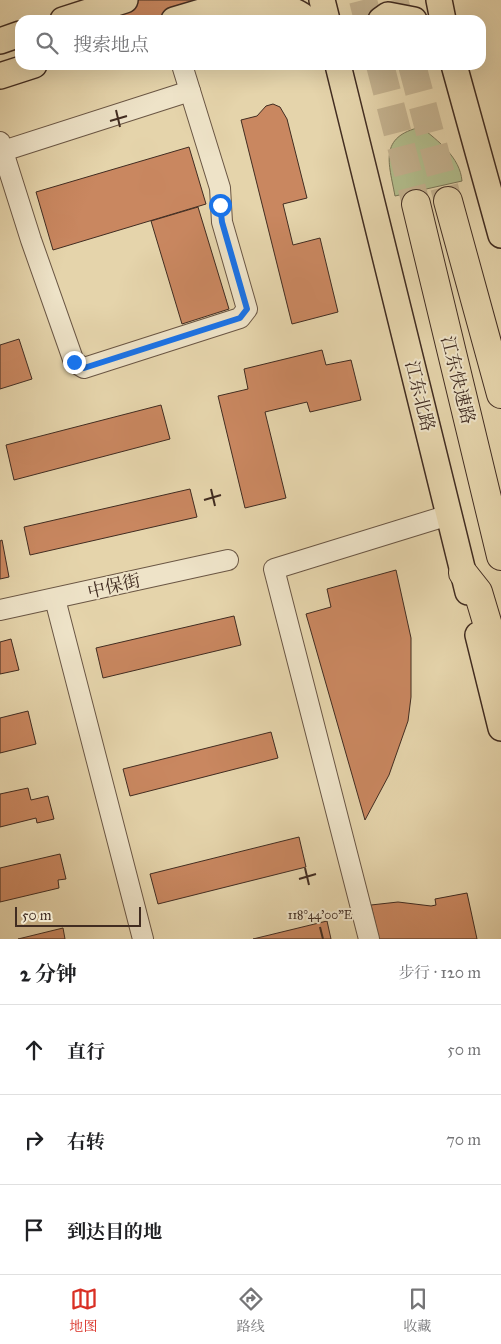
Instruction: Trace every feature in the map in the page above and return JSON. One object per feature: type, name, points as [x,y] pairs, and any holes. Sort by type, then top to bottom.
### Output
[{"type":"highway","name":"江东快速路","points":[[448,201],[501,394]]},
{"type":"highway","name":"江东快速路","points":[[416,204],[501,556]]},
{"type":"highway","points":[[463,573],[478,592],[501,669]]},
{"type":"main road","points":[[79,15],[125,0]]},
{"type":"main road","points":[[192,15],[242,0]]},
{"type":"main road","points":[[322,0],[326,15]]},
{"type":"main road","points":[[439,0],[443,15]]},
{"type":"main road","points":[[216,8],[262,3],[303,15]]},
{"type":"main road","points":[[0,41],[15,36]]},
{"type":"main road","points":[[0,76],[19,70]]},
{"type":"main road","name":"江东北路","points":[[341,70],[501,728]]},
{"type":"main road","points":[[455,70],[501,235]]},
{"type":"street","points":[[184,70],[220,188],[222,222],[247,309],[240,318],[84,368],[74,362],[1,147],[190,91]]},
{"type":"street","points":[[369,939],[274,569],[449,515]]},
{"type":"street","name":"中保街","points":[[0,610],[228,560]]},
{"type":"street","points":[[55,599],[143,939]]},
{"type":"green space","points":[[421,127],[453,157],[462,181],[395,196],[389,162],[392,145],[398,137],[407,131]]},
{"type":"building","points":[[91,0],[292,0],[245,15],[67,15]]},
{"type":"building","points":[[273,104],[280,107],[287,119],[307,198],[283,204],[293,245],[320,238],[338,312],[292,324],[241,120],[257,116],[266,106]]},
{"type":"building","points":[[189,147],[206,204],[53,250],[36,192]]},
{"type":"building","points":[[198,207],[229,309],[182,324],[151,221]]},
{"type":"building","points":[[19,339],[32,379],[0,389],[0,345]]},
{"type":"building","points":[[322,350],[326,365],[351,360],[361,400],[310,412],[307,402],[265,412],[286,498],[245,508],[218,396],[248,389],[244,369]]},
{"type":"building","points":[[161,405],[170,439],[14,480],[6,445]]},
{"type":"building","points":[[190,489],[197,517],[30,555],[24,527]]},
{"type":"building","points":[[2,540],[9,577],[0,579],[0,541]]},
{"type":"building","points":[[396,570],[411,638],[411,697],[408,721],[389,775],[365,820],[306,614],[331,607],[327,589]]},
{"type":"building","points":[[234,616],[241,645],[103,678],[96,648]]},
{"type":"building","points":[[11,639],[19,670],[0,674],[0,642]]},
{"type":"building","points":[[28,711],[36,744],[0,753],[0,718]]},
{"type":"building","points":[[271,732],[278,758],[130,796],[123,769]]},
{"type":"building","points":[[28,788],[31,800],[48,796],[54,819],[37,823],[36,818],[0,827],[0,794]]},
{"type":"building","points":[[299,837],[306,867],[158,904],[150,874]]},
{"type":"building","points":[[60,854],[66,879],[58,880],[59,888],[0,902],[0,868]]},
{"type":"building","points":[[467,893],[477,939],[379,939],[371,905],[398,902],[431,906],[436,905],[435,899]]},
{"type":"building","points":[[327,921],[331,939],[253,939]]},
{"type":"building","points":[[63,928],[65,939],[18,939]]},
{"type":"tunnel","points":[[363,0],[367,15]]},
{"type":"tunnel","points":[[394,0],[398,15]]},
{"type":"tunnel","points":[[381,70],[416,204]]},
{"type":"tunnel","points":[[413,70],[448,201]]},
{"type":"route","points":[[74,362],[84,368],[240,318],[247,309],[222,222],[220,205]]}]
